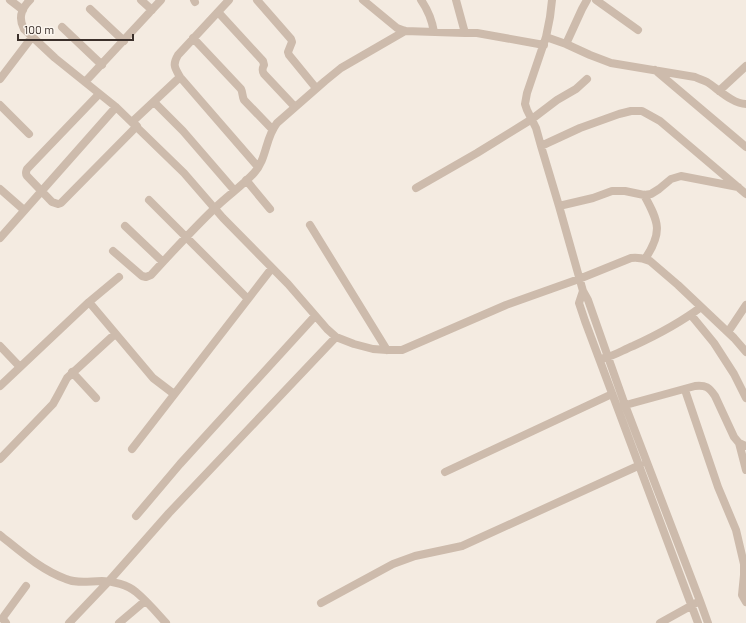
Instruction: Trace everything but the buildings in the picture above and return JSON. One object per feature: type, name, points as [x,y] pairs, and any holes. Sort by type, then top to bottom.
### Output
[{"type":"street","points":[[10,0],[23,10]]},
{"type":"street","points":[[30,0],[20,17],[24,29],[55,58],[116,107],[184,173],[223,218],[288,284],[315,316],[336,337],[373,350],[402,350],[506,305],[579,279],[631,258],[645,258],[678,285],[728,332],[746,352]]},
{"type":"street","points":[[141,0],[152,10]]},
{"type":"street","points":[[85,82],[161,0]]},
{"type":"street","points":[[229,0],[178,55],[174,65],[180,76],[258,167]]},
{"type":"street","points":[[257,0],[291,39],[292,42],[288,52],[289,55],[316,88]]},
{"type":"street","points":[[363,0],[397,28],[405,31],[477,33],[566,44],[590,55],[612,62],[695,77],[706,82],[737,103],[744,105],[746,104]]},
{"type":"street","points":[[421,0],[432,21],[434,32]]},
{"type":"street","points":[[456,0],[465,33]]},
{"type":"street","points":[[552,0],[545,41],[527,93],[525,104],[536,128],[579,279],[608,357],[621,406],[640,465],[698,623]]},
{"type":"street","points":[[566,44],[587,0]]},
{"type":"street","points":[[596,0],[638,30]]},
{"type":"street","points":[[90,9],[124,41]]},
{"type":"street","points":[[218,12],[263,61],[264,65],[262,72],[295,106]]},
{"type":"street","points":[[62,27],[102,64]]},
{"type":"street","points":[[113,251],[142,276],[146,277],[151,274],[215,208],[255,172],[262,160],[272,129],[295,106],[341,68],[405,31]]},
{"type":"street","points":[[0,79],[32,37]]},
{"type":"street","points":[[193,38],[241,89],[244,100],[272,129]]},
{"type":"street","points":[[719,91],[746,66]]},
{"type":"street","points":[[655,70],[746,147]]},
{"type":"street","points":[[99,94],[27,169],[26,173],[41,191],[55,204],[61,203],[180,76]]},
{"type":"street","points":[[416,188],[532,119],[557,100],[576,89],[587,79]]},
{"type":"street","points":[[154,102],[183,131],[234,190]]},
{"type":"street","points":[[0,105],[29,134]]},
{"type":"street","points":[[0,238],[116,107]]},
{"type":"street","points":[[541,146],[580,128],[618,114],[631,111],[642,111],[660,121],[746,194]]},
{"type":"street","points":[[559,206],[593,198],[612,191],[625,191],[644,195],[651,194],[671,179],[681,176],[738,187]]},
{"type":"street","points":[[246,180],[270,210]]},
{"type":"street","points":[[0,189],[24,210]]},
{"type":"street","points":[[644,195],[655,216],[657,233],[652,248],[645,258]]},
{"type":"street","points":[[148,200],[248,299]]},
{"type":"street","points":[[125,226],[163,262]]},
{"type":"street","points":[[310,226],[387,350]]},
{"type":"street","points":[[132,449],[273,269]]},
{"type":"street","points":[[0,386],[89,302],[118,277]]},
{"type":"street","points":[[583,291],[579,303],[599,360],[612,394],[621,406],[708,623]]},
{"type":"street","points":[[89,302],[153,378],[174,394]]},
{"type":"street","points":[[728,332],[746,305]]},
{"type":"street","points":[[599,360],[664,331],[701,307]]},
{"type":"street","points":[[691,314],[714,344],[734,374],[746,398]]},
{"type":"street","points":[[136,516],[180,464],[315,316]]},
{"type":"street","points":[[0,460],[53,404],[67,378],[72,372],[115,334]]},
{"type":"street","points":[[68,623],[109,581],[169,513],[336,337]]},
{"type":"street","points":[[0,346],[20,367]]},
{"type":"street","points":[[72,372],[96,398]]},
{"type":"street","points":[[621,406],[701,385],[705,386],[711,390],[734,437],[743,445],[746,470]]},
{"type":"street","points":[[685,390],[718,487],[736,530],[744,564],[742,595],[746,602]]},
{"type":"street","points":[[445,472],[612,394]]},
{"type":"street","points":[[321,603],[393,564],[414,556],[462,546],[640,465]]},
{"type":"street","points":[[0,534],[38,564],[51,573],[66,580],[77,582],[109,581],[129,588],[136,592],[166,623]]},
{"type":"street","points":[[6,623],[3,619],[4,616],[26,586]]},
{"type":"street","points":[[119,623],[145,601]]},
{"type":"street","points":[[660,623],[700,601]]}]
